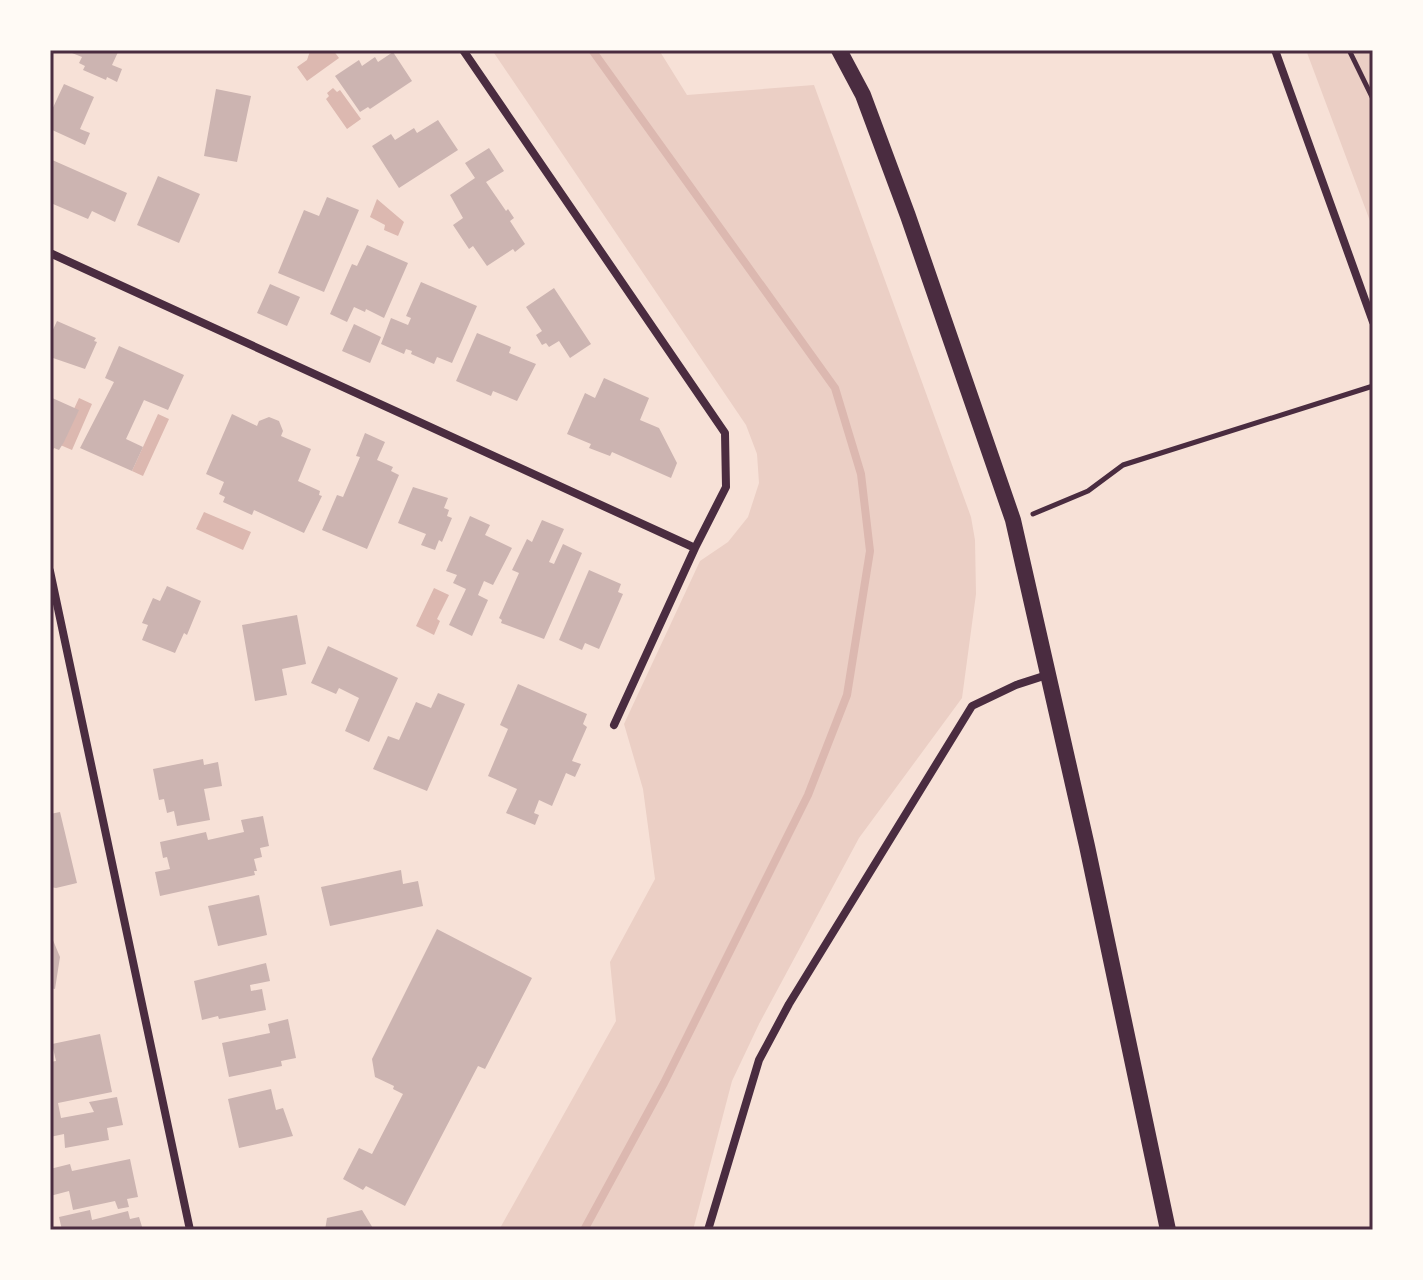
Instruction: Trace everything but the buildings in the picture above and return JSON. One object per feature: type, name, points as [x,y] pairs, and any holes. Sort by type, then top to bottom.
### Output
[{"type":"main road","points":[[839,50],[863,95],[1013,520],[1050,674],[1168,1230]]},
{"type":"street","points":[[463,50],[725,433],[726,487],[614,725]]},
{"type":"street","points":[[1275,50],[1373,322]]},
{"type":"street","points":[[50,253],[695,548]]},
{"type":"street","points":[[50,571],[190,1230]]},
{"type":"street","points":[[708,1230],[759,1060],[789,1004],[972,706],[1016,685],[1050,674]]},
{"type":"path","points":[[1349,50],[1373,99]]},
{"type":"path","points":[[1013,520],[1046,510],[1088,491],[1123,465],[1373,386]]},
{"type":"shaded area","points":[[333,50],[339,58],[307,81],[297,67],[307,60],[310,51]]},
{"type":"shaded area","points":[[492,50],[659,50],[687,95],[814,85],[971,517],[975,540],[976,594],[962,698],[859,838],[759,1024],[732,1081],[693,1230],[499,1230],[616,1021],[610,962],[655,879],[643,789],[624,724],[700,561],[728,542],[748,517],[759,483],[757,454],[746,425]]},
{"type":"shaded area","points":[[1306,50],[1373,50],[1373,229]]},
{"type":"shaded area","points":[[333,88],[337,92],[340,90],[361,119],[347,129],[326,99]]},
{"type":"shaded area","points":[[377,199],[404,222],[398,236],[384,230],[385,225],[370,217]]},
{"type":"shaded area","points":[[79,398],[92,404],[72,450],[58,444]]},
{"type":"shaded area","points":[[158,414],[169,419],[143,476],[132,471]]},
{"type":"shaded area","points":[[204,512],[251,532],[243,550],[196,529]]},
{"type":"shaded area","points":[[434,588],[449,595],[437,619],[440,621],[434,635],[416,626]]},
{"type":"waterway","points":[[584,1230],[664,1083],[808,795],[847,695],[870,551],[861,474],[835,388],[592,50]]}]
